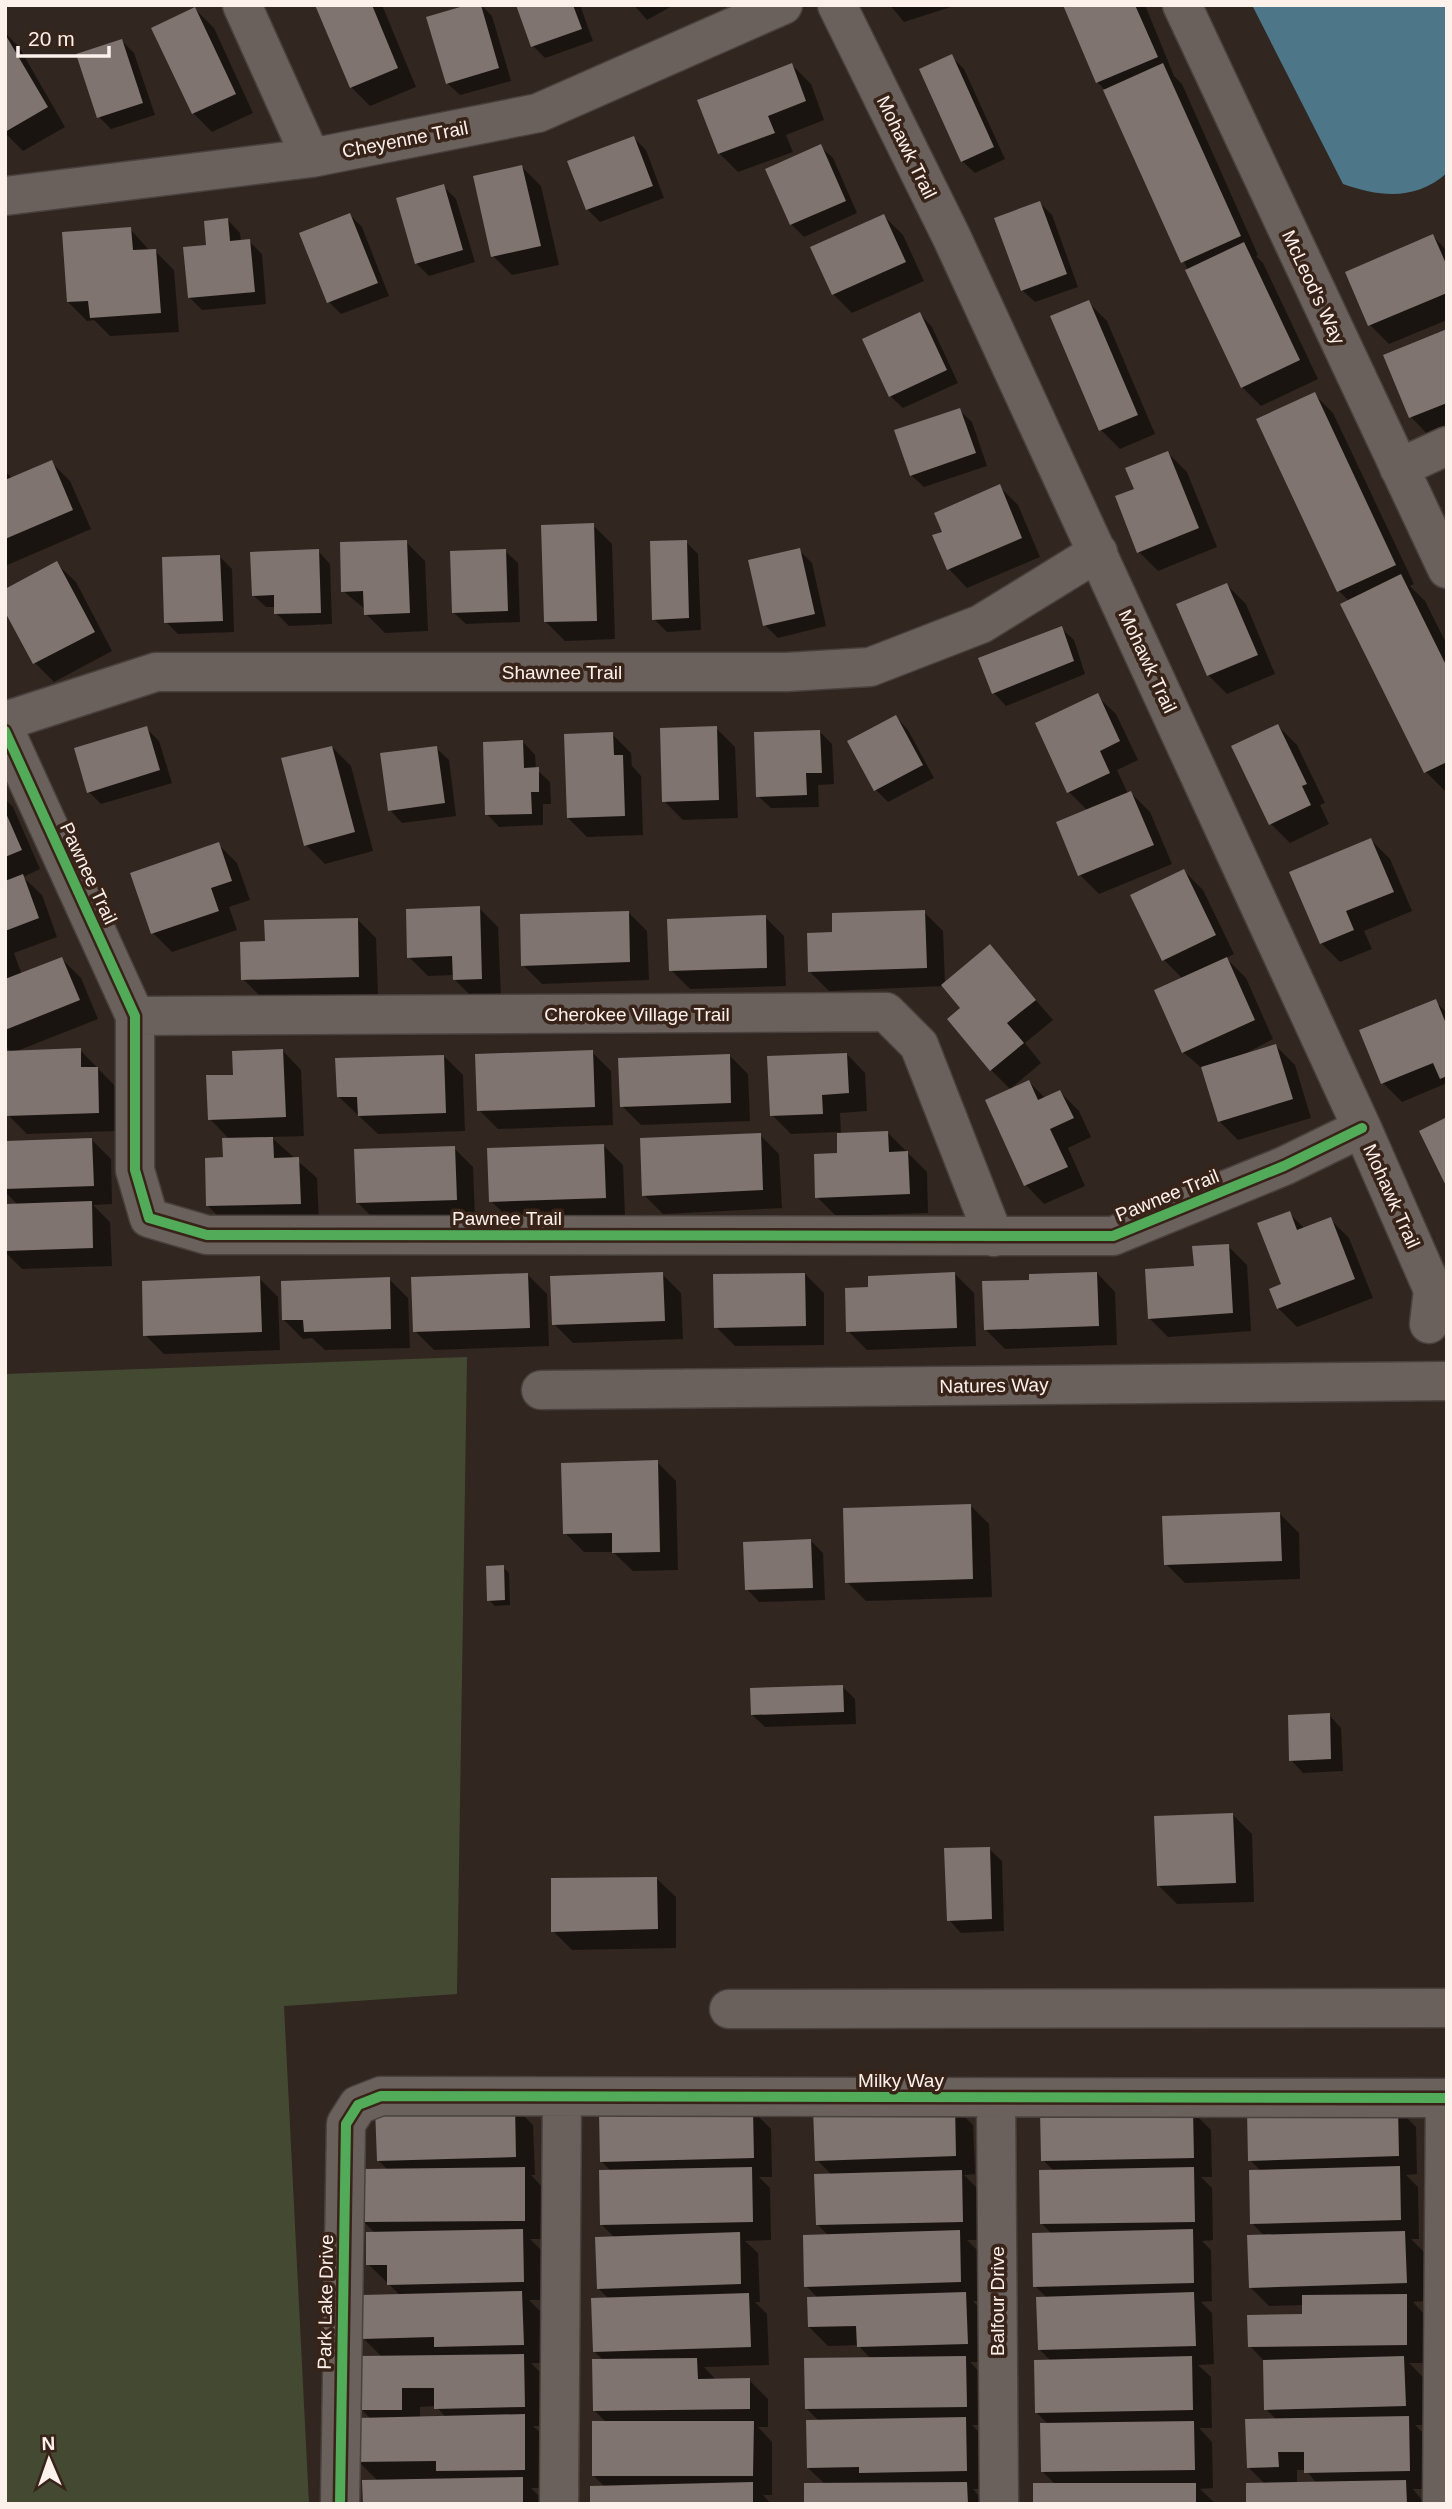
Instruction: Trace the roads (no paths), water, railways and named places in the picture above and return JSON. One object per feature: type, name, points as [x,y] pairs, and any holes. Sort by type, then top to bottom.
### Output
[{"type":"street","points":[[242,5],[311,158]]},
{"type":"street","name":"Cheyenne Trail","points":[[5,196],[311,158],[538,113],[783,5]]},
{"type":"street","name":"Mohawk Trail","points":[[837,5],[953,238],[1362,1128],[1433,1290],[1429,1324]]},
{"type":"street","name":"McLeod's Way","points":[[1182,5],[1447,569]]},
{"type":"street","points":[[1399,468],[1447,446]]},
{"type":"street","name":"Shawnee Trail","points":[[5,721],[156,671],[787,672],[870,667],[981,624],[1098,552]]},
{"type":"street","name":"Pawnee Trail","points":[[5,731],[135,1016],[135,1170],[149,1218],[207,1235],[1113,1236],[1284,1166],[1362,1128]]},
{"type":"street","name":"Cherokee Village Trail","points":[[135,1016],[886,1012],[919,1045],[994,1237]]},
{"type":"street","name":"Natures Way","points":[[541,1390],[1447,1381]]},
{"type":"street","points":[[729,2009],[1447,2008]]},
{"type":"street","name":"Milky Way","points":[[358,2105],[381,2096],[1446,2098]]},
{"type":"street","points":[[559,2504],[562,2097]]},
{"type":"street","name":"Balfour Drive","points":[[996,2098],[999,2504]]},
{"type":"street","points":[[1442,2504],[1446,2098]]},
{"type":"street","name":"Park Lake Drive","points":[[340,2504],[346,2124],[358,2105]]},
{"type":"water","points":[[1252,5],[1447,5],[1447,173],[1422,188],[1397,194],[1370,192],[1343,184]]}]
